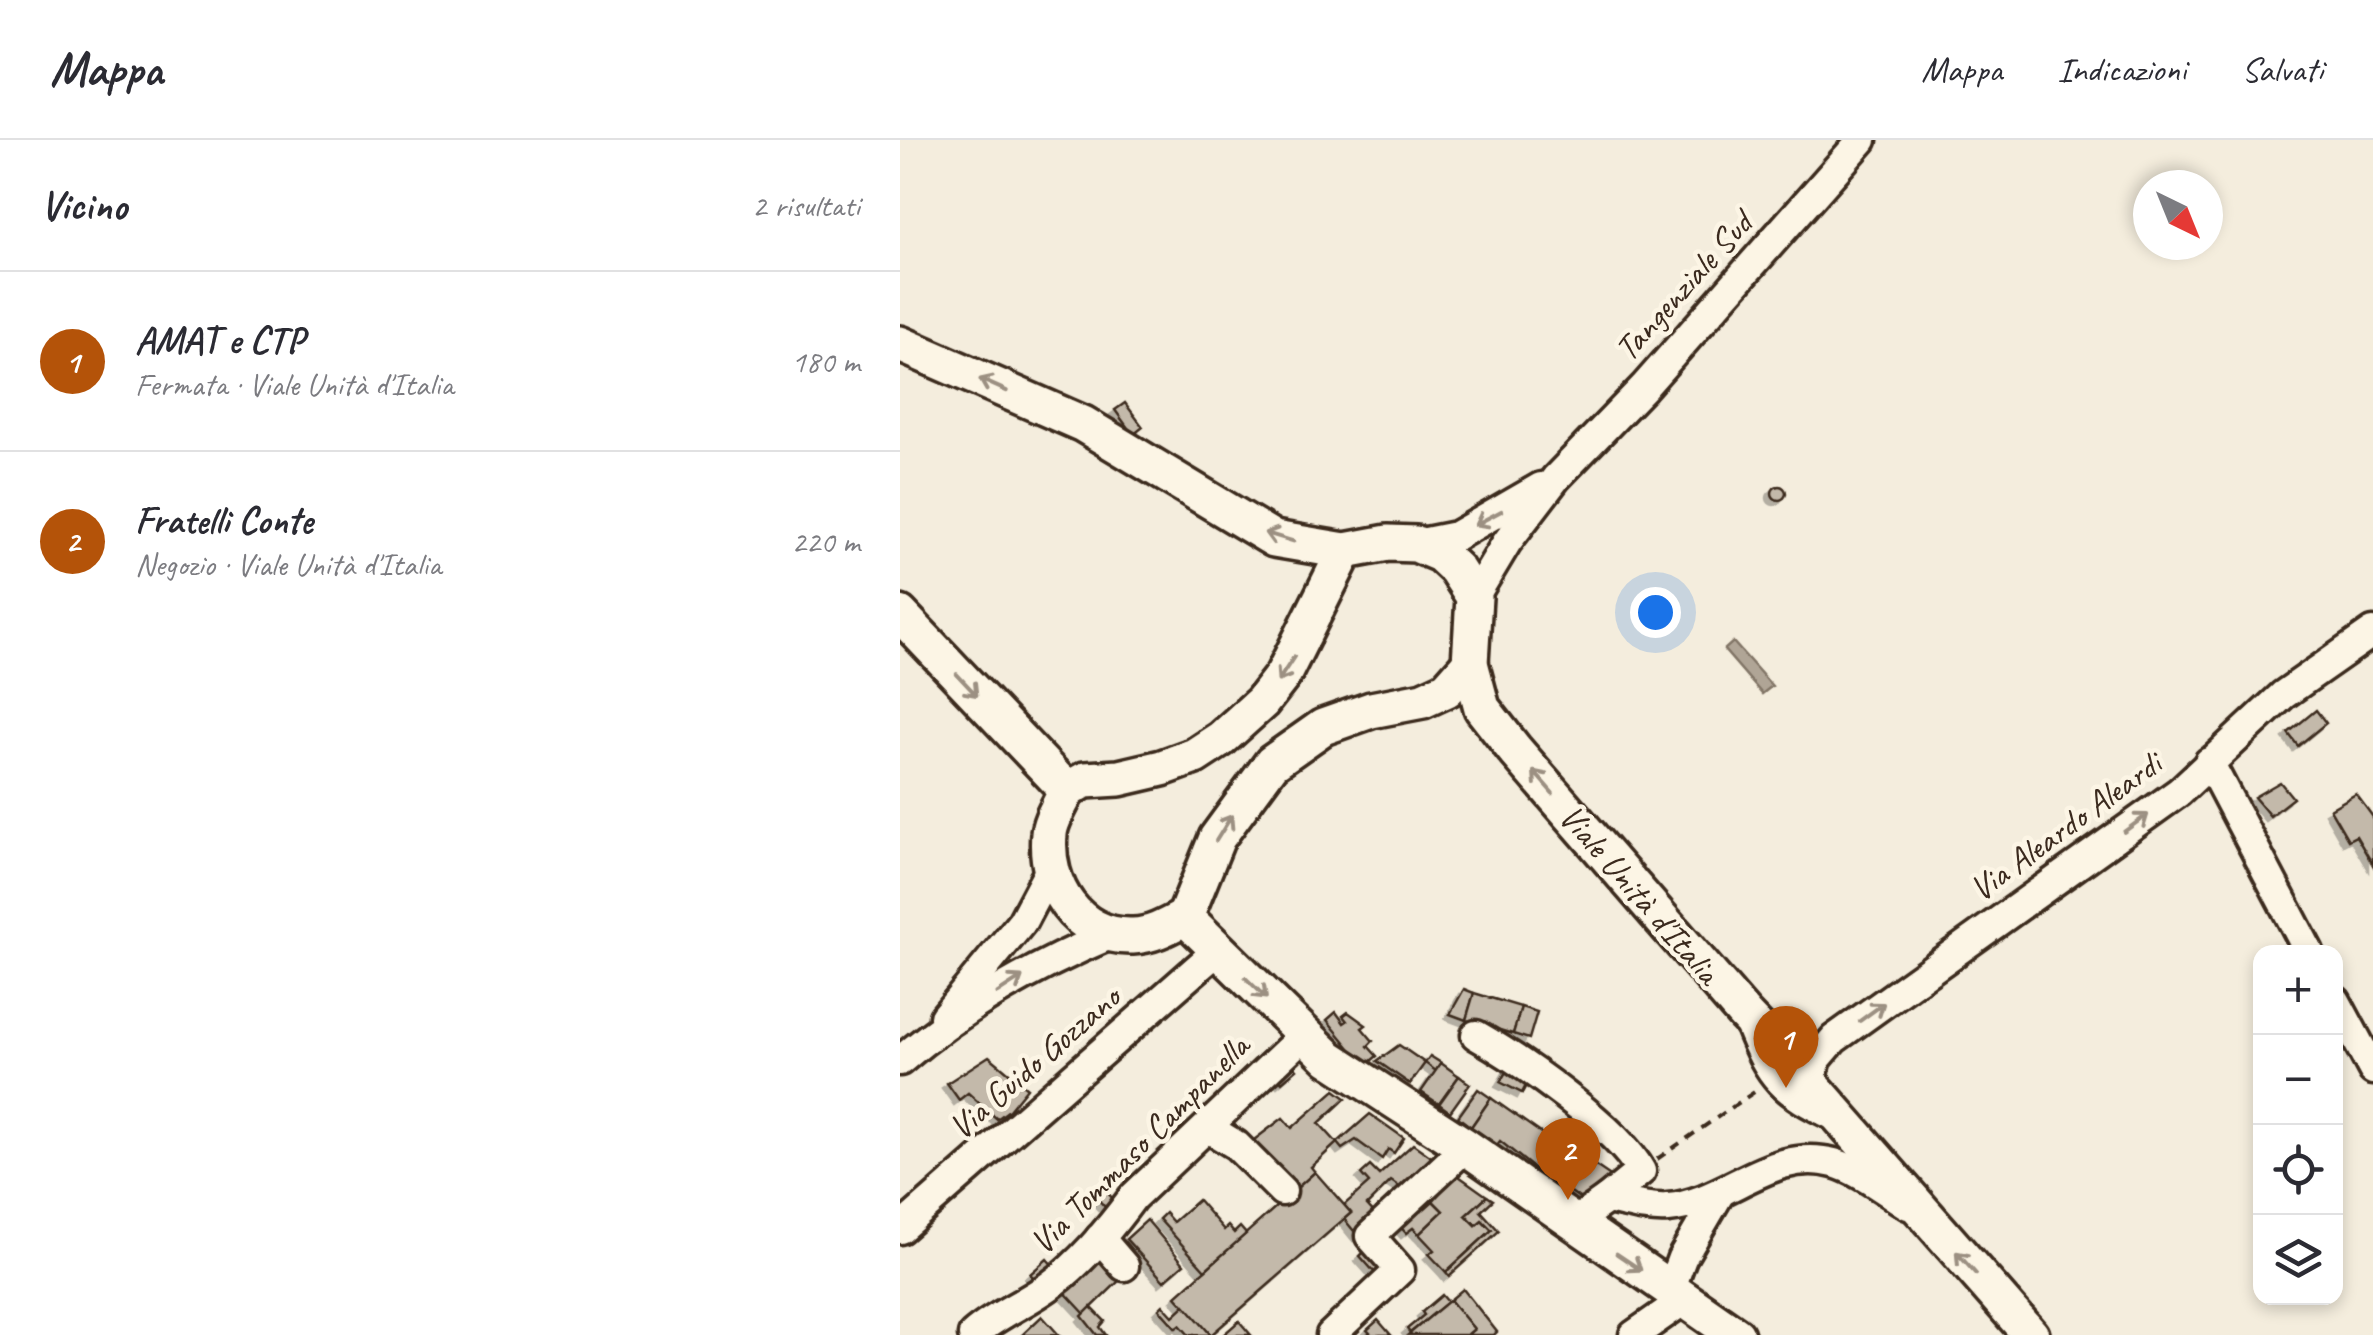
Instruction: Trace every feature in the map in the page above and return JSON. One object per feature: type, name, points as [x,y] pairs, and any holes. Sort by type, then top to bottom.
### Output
[{"type":"main road","points":[[900,344],[1083,424],[1274,539],[1345,551],[1388,542],[1416,544],[1440,554],[1474,597]]},
{"type":"main road","points":[[1345,551],[1282,675],[1262,702],[1221,740],[1162,768],[1118,778],[1085,780],[1067,790],[1049,830],[1049,871],[1061,896],[1080,919],[1112,934],[1136,936],[1160,930],[1184,917],[1217,838],[1272,763],[1323,727],[1371,710],[1423,700],[1446,689],[1470,663]]},
{"type":"main road","name":"Viale Unità d'Italia","points":[[1474,597],[1470,663],[1482,708],[1745,1015],[1793,1080],[1841,1118],[2031,1335]]},
{"type":"main road","points":[[900,614],[1067,790]]},
{"type":"main road","points":[[1184,917],[1209,958],[1329,1058],[1466,1147],[1736,1335]]},
{"type":"street","name":"Tangenziale Sud","points":[[1474,597],[1506,542],[1556,478],[1644,387],[1862,140]]},
{"type":"street","name":"Tangenziale Sud","points":[[1416,544],[1456,536],[1556,478]]},
{"type":"street","name":"Via Aleardo Aleardi","points":[[1793,1080],[1834,1039],[2179,792],[2283,696],[2373,632]]},
{"type":"street","points":[[2209,762],[2305,945]]},
{"type":"street","points":[[900,1062],[928,1037],[1022,922],[1049,871]]},
{"type":"street","points":[[928,1037],[1045,962],[1112,934]]},
{"type":"street","points":[[1042,1086],[1173,971],[1209,958]]},
{"type":"street","name":"Via Guido Gozzano","points":[[900,1229],[1209,958]]},
{"type":"street","points":[[2343,1014],[2373,1070]]},
{"type":"street","name":"Via Tommaso Campanella","points":[[973,1335],[990,1320],[1053,1283],[1100,1238],[1133,1197],[1304,1034]]},
{"type":"street","points":[[1476,1035],[1516,1058],[1574,1103],[1634,1158],[1641,1171],[1573,1223]]},
{"type":"street","points":[[1208,1128],[1236,1145],[1282,1190]]},
{"type":"street","points":[[1331,1335],[1400,1270],[1370,1236],[1466,1147]]},
{"type":"street","points":[[1607,1199],[1667,1209],[1720,1194],[1758,1172],[1794,1159],[1836,1163],[1926,1216]]},
{"type":"street","points":[[1634,1335],[1677,1295],[1682,1258],[1720,1194]]},
{"type":"street","points":[[1100,1238],[1124,1266]]},
{"type":"path","points":[[1641,1171],[1793,1080]]},
{"type":"shaded area","points":[[1733,642],[1772,686],[1762,694],[1724,650]]},
{"type":"building","points":[[1125,403],[1143,427],[1133,435],[1115,410]]},
{"type":"building","points":[[1779,486],[1786,493],[1779,500],[1772,493]]},
{"type":"building","points":[[2316,710],[2326,723],[2298,746],[2288,733]]},
{"type":"building","points":[[2280,782],[2293,798],[2270,816],[2254,797]]},
{"type":"building","points":[[2356,794],[2373,817],[2373,865],[2356,836],[2348,840],[2330,809]]},
{"type":"building","points":[[1464,989],[1474,993],[1466,1020],[1450,1014]]},
{"type":"building","points":[[1474,993],[1521,1007],[1513,1034],[1466,1020]]},
{"type":"building","points":[[1521,1007],[1537,1012],[1529,1039],[1513,1034]]},
{"type":"building","points":[[1336,1012],[1344,1023],[1347,1021],[1343,1016],[1348,1012],[1366,1025],[1362,1028],[1373,1041],[1368,1046],[1377,1056],[1365,1066],[1327,1020]]},
{"type":"building","points":[[1399,1045],[1425,1063],[1410,1084],[1377,1061]]},
{"type":"building","points":[[989,1056],[1027,1088],[997,1119],[968,1093],[959,1100],[947,1083]]},
{"type":"building","points":[[1430,1056],[1441,1063],[1436,1071],[1425,1063]]},
{"type":"building","points":[[1288,1059],[1297,1069],[1282,1082],[1274,1073]]},
{"type":"building","points":[[1441,1063],[1459,1076],[1439,1104],[1421,1092]]},
{"type":"building","points":[[1510,1065],[1531,1076],[1522,1093],[1500,1082]]},
{"type":"building","points":[[1459,1076],[1470,1084],[1450,1112],[1439,1104]]},
{"type":"building","points":[[1478,1089],[1491,1098],[1471,1127],[1458,1117]]},
{"type":"building","points":[[1335,1090],[1346,1098],[1319,1123],[1337,1143],[1311,1167],[1315,1172],[1293,1192],[1250,1143],[1283,1118],[1292,1128]]},
{"type":"building","points":[[1491,1098],[1548,1138],[1540,1150],[1546,1154],[1553,1145],[1572,1160],[1578,1154],[1612,1177],[1582,1200],[1554,1180],[1552,1183],[1500,1141],[1497,1145],[1471,1127]]},
{"type":"building","points":[[1370,1114],[1404,1138],[1394,1153],[1388,1149],[1382,1159],[1356,1140],[1342,1149],[1337,1143]]},
{"type":"building","points":[[1570,1128],[1576,1133],[1567,1144],[1561,1138]]},
{"type":"building","points":[[1413,1144],[1440,1163],[1407,1192],[1391,1181],[1367,1205],[1379,1218],[1358,1236],[1344,1219],[1351,1213],[1344,1205],[1369,1183],[1361,1174],[1370,1166],[1379,1175]]},
{"type":"building","points":[[1315,1172],[1351,1213],[1211,1335],[1176,1296]]},
{"type":"building","points":[[1456,1174],[1487,1196],[1466,1215],[1476,1225],[1482,1220],[1492,1230],[1446,1272],[1429,1254],[1434,1250],[1419,1234],[1443,1211],[1433,1201]]},
{"type":"building","points":[[1105,1190],[1114,1200],[1105,1207],[1096,1197]]},
{"type":"building","points":[[1487,1196],[1493,1200],[1481,1211],[1499,1231],[1449,1276],[1446,1272],[1492,1230],[1482,1220],[1476,1225],[1466,1215]]},
{"type":"building","points":[[1198,1200],[1224,1230],[1228,1226],[1234,1233],[1240,1227],[1246,1234],[1205,1270],[1159,1219],[1165,1213],[1173,1222]]},
{"type":"building","points":[[1433,1201],[1443,1211],[1419,1234],[1413,1228],[1406,1233],[1395,1221],[1415,1203],[1422,1211]]},
{"type":"building","points":[[1147,1220],[1184,1264],[1164,1281],[1126,1239]]},
{"type":"building","points":[[1369,1247],[1389,1273],[1376,1274],[1360,1256]]},
{"type":"building","points":[[1099,1248],[1112,1262],[1107,1268],[1119,1281],[1085,1314],[1059,1286]]},
{"type":"building","points":[[1047,1259],[1055,1268],[1038,1282],[1030,1274]]},
{"type":"building","points":[[1463,1289],[1497,1332],[1494,1335],[1467,1335],[1474,1329],[1450,1300]]},
{"type":"building","points":[[1442,1295],[1448,1302],[1410,1333],[1407,1329]]},
{"type":"building","points":[[1450,1300],[1474,1329],[1467,1335],[1408,1335]]},
{"type":"building","points":[[1163,1305],[1173,1316],[1185,1305],[1211,1335],[1189,1335],[1180,1325],[1176,1328],[1159,1309]]},
{"type":"building","points":[[1091,1307],[1105,1321],[1100,1327],[1106,1335],[1097,1335],[1082,1316]]},
{"type":"building","points":[[1042,1316],[1059,1335],[1022,1335]]},
{"type":"building","points":[[1378,1320],[1391,1335],[1367,1335]]},
{"type":"building","points":[[1239,1321],[1251,1335],[1223,1335]]},
{"type":"place","name":"AMAT e CTP","points":[[1786,1088]]},
{"type":"place","name":"Fratelli Conte","points":[[1568,1200]]}]
